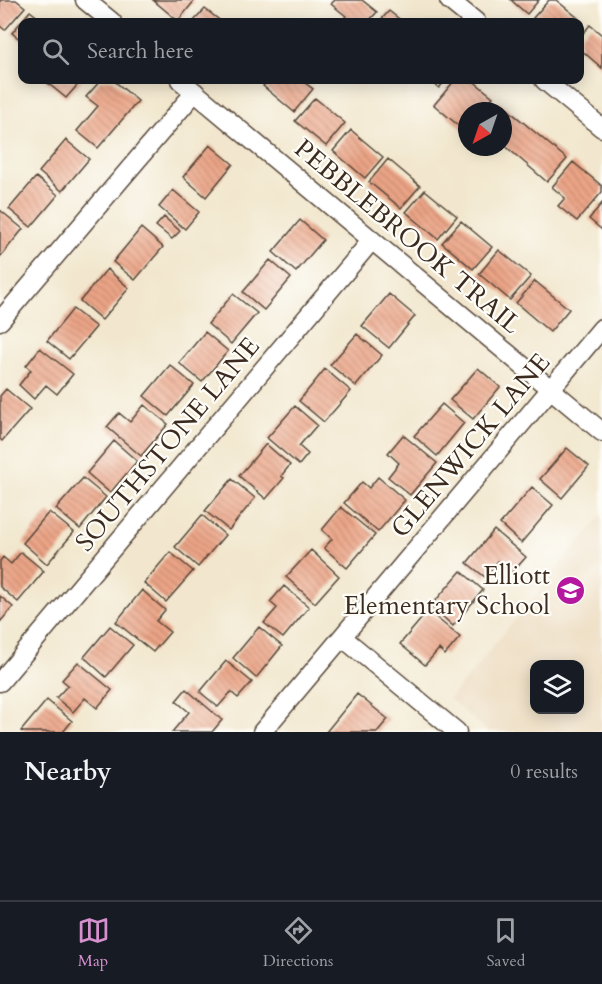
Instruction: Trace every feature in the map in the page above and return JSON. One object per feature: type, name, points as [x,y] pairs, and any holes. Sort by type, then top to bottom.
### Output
[{"type":"street","points":[[86,0],[107,18]]},
{"type":"street","points":[[449,0],[471,18]]},
{"type":"street","name":"PEBBLEBROOK TRAIL","points":[[185,84],[602,432]]},
{"type":"street","points":[[549,84],[602,128]]},
{"type":"street","points":[[0,321],[195,92]]},
{"type":"street","name":"SOUTHSTONE LANE","points":[[0,682],[372,240]]},
{"type":"street","name":"GLENWICK LANE","points":[[262,732],[602,328]]},
{"type":"street","points":[[342,637],[457,732]]},
{"type":"shaded area","name":"Elliott Elementary School","points":[[602,515],[602,732],[489,732],[449,699]]},
{"type":"building","points":[[0,0],[16,0],[25,7],[5,30],[0,26]]},
{"type":"building","points":[[153,0],[195,0],[180,18],[174,18]]},
{"type":"building","points":[[335,0],[362,0],[377,12],[372,18],[344,18],[346,16],[331,4]]},
{"type":"building","points":[[511,0],[539,0],[527,14]]},
{"type":"building","points":[[549,0],[556,0],[578,18],[533,18]]},
{"type":"building","points":[[205,9],[217,18],[197,18]]},
{"type":"building","points":[[30,11],[39,18],[24,18]]},
{"type":"building","points":[[389,11],[398,18],[383,18]]},
{"type":"building","points":[[590,25],[602,35],[602,68],[584,52],[584,32]]},
{"type":"building","points":[[18,26],[18,38],[12,33]]},
{"type":"building","points":[[49,84],[78,84],[66,98]]},
{"type":"building","points":[[97,84],[118,84],[138,101],[98,148],[77,131],[98,106],[86,97]]},
{"type":"building","points":[[265,84],[306,84],[313,89],[294,112],[263,86]]},
{"type":"building","points":[[452,84],[477,84],[493,97],[489,102],[458,102],[458,125],[434,105]]},
{"type":"building","points":[[315,98],[345,123],[326,146],[295,121]]},
{"type":"building","points":[[512,113],[567,159],[547,182],[512,152]]},
{"type":"building","points":[[351,130],[383,157],[365,178],[333,151]]},
{"type":"building","points":[[66,140],[89,159],[62,191],[39,172]]},
{"type":"building","points":[[210,145],[233,164],[206,197],[183,177]]},
{"type":"building","points":[[388,159],[420,186],[401,208],[369,182]]},
{"type":"building","points":[[573,162],[602,186],[602,192],[577,221],[558,206],[565,198],[552,187]]},
{"type":"building","points":[[36,177],[58,195],[31,227],[9,209]]},
{"type":"building","points":[[173,190],[199,212],[185,229],[159,207]]},
{"type":"building","points":[[425,190],[457,216],[438,239],[406,212]]},
{"type":"building","points":[[602,203],[602,230],[589,219]]},
{"type":"building","points":[[0,210],[23,229],[0,257]]},
{"type":"building","points":[[164,217],[180,231],[172,239],[156,226]]},
{"type":"building","points":[[300,220],[323,240],[296,272],[273,252]]},
{"type":"building","points":[[461,221],[492,247],[473,269],[442,243]]},
{"type":"building","points":[[141,228],[163,247],[135,280],[113,262]]},
{"type":"building","points":[[499,250],[531,276],[510,300],[479,274]]},
{"type":"building","points":[[270,260],[291,278],[264,310],[243,292]]},
{"type":"building","points":[[107,269],[129,288],[102,320],[80,301]]},
{"type":"building","points":[[535,281],[569,309],[550,332],[516,303]]},
{"type":"building","points":[[233,294],[257,313],[231,344],[208,324]]},
{"type":"building","points":[[389,294],[415,316],[389,348],[362,326]]},
{"type":"building","points":[[73,309],[96,327],[69,359],[47,341]]},
{"type":"building","points":[[205,332],[228,351],[202,382],[179,363]]},
{"type":"building","points":[[357,334],[382,355],[356,386],[330,365]]},
{"type":"building","points":[[40,348],[73,374],[57,394],[46,385],[34,399],[19,385],[31,370],[26,366]]},
{"type":"building","points":[[170,365],[194,385],[168,416],[144,396]]},
{"type":"building","points":[[478,368],[500,387],[473,419],[450,400]]},
{"type":"building","points":[[325,369],[351,391],[324,422],[299,401]]},
{"type":"building","points":[[6,389],[30,409],[2,441],[0,439],[0,396]]},
{"type":"building","points":[[442,404],[464,423],[437,456],[414,436]]},
{"type":"building","points":[[144,405],[168,424],[141,456],[107,427],[119,413],[130,422]]},
{"type":"building","points":[[295,406],[317,425],[299,446],[308,454],[299,465],[267,438]]},
{"type":"building","points":[[403,435],[437,463],[410,495],[388,477],[399,463],[388,453]]},
{"type":"building","points":[[114,441],[137,461],[110,493],[87,473]]},
{"type":"building","points":[[266,444],[290,465],[281,476],[284,478],[266,499],[239,476]]},
{"type":"building","points":[[567,448],[589,466],[562,498],[540,479]]},
{"type":"building","points":[[378,477],[405,500],[378,532],[344,503],[362,482],[369,488]]},
{"type":"building","points":[[83,478],[106,497],[80,529],[56,509]]},
{"type":"building","points":[[232,479],[255,498],[229,530],[205,511]]},
{"type":"building","points":[[532,487],[553,505],[521,543],[500,524]]},
{"type":"building","points":[[341,507],[375,535],[347,568],[324,548],[332,539],[322,530]]},
{"type":"building","points":[[49,512],[74,532],[47,564],[23,543]]},
{"type":"building","points":[[202,515],[225,535],[198,567],[175,547]]},
{"type":"building","points":[[494,530],[526,557],[512,573],[498,561],[485,577],[467,563]]},
{"type":"building","points":[[311,550],[339,576],[315,603],[286,577]]},
{"type":"building","points":[[21,552],[44,571],[18,602],[0,587],[0,561],[3,557],[11,564]]},
{"type":"building","points":[[170,552],[193,571],[166,602],[144,583]]},
{"type":"building","points":[[461,571],[483,590],[453,626],[431,606]]},
{"type":"building","points":[[284,586],[309,607],[283,638],[264,623],[277,608],[270,602]]},
{"type":"building","points":[[142,590],[165,610],[156,621],[170,632],[153,652],[116,622]]},
{"type":"building","points":[[0,596],[13,607],[0,622]]},
{"type":"building","points":[[428,611],[460,637],[445,655],[439,649],[425,665],[400,644]]},
{"type":"building","points":[[110,626],[133,645],[106,677],[84,657]]},
{"type":"building","points":[[259,627],[282,646],[256,678],[233,658]]},
{"type":"building","points":[[226,661],[252,682],[238,698],[231,692],[218,707],[200,692]]},
{"type":"building","points":[[78,662],[112,690],[97,708],[85,698],[73,712],[56,698],[68,685],[62,680]]},
{"type":"building","points":[[186,689],[222,720],[212,732],[172,732],[189,712],[176,701]]},
{"type":"building","points":[[357,694],[388,719],[377,732],[326,732]]},
{"type":"building","points":[[47,700],[72,721],[63,732],[21,731]]},
{"type":"place","name":"Elliott Elementary School","points":[[571,590]]}]
